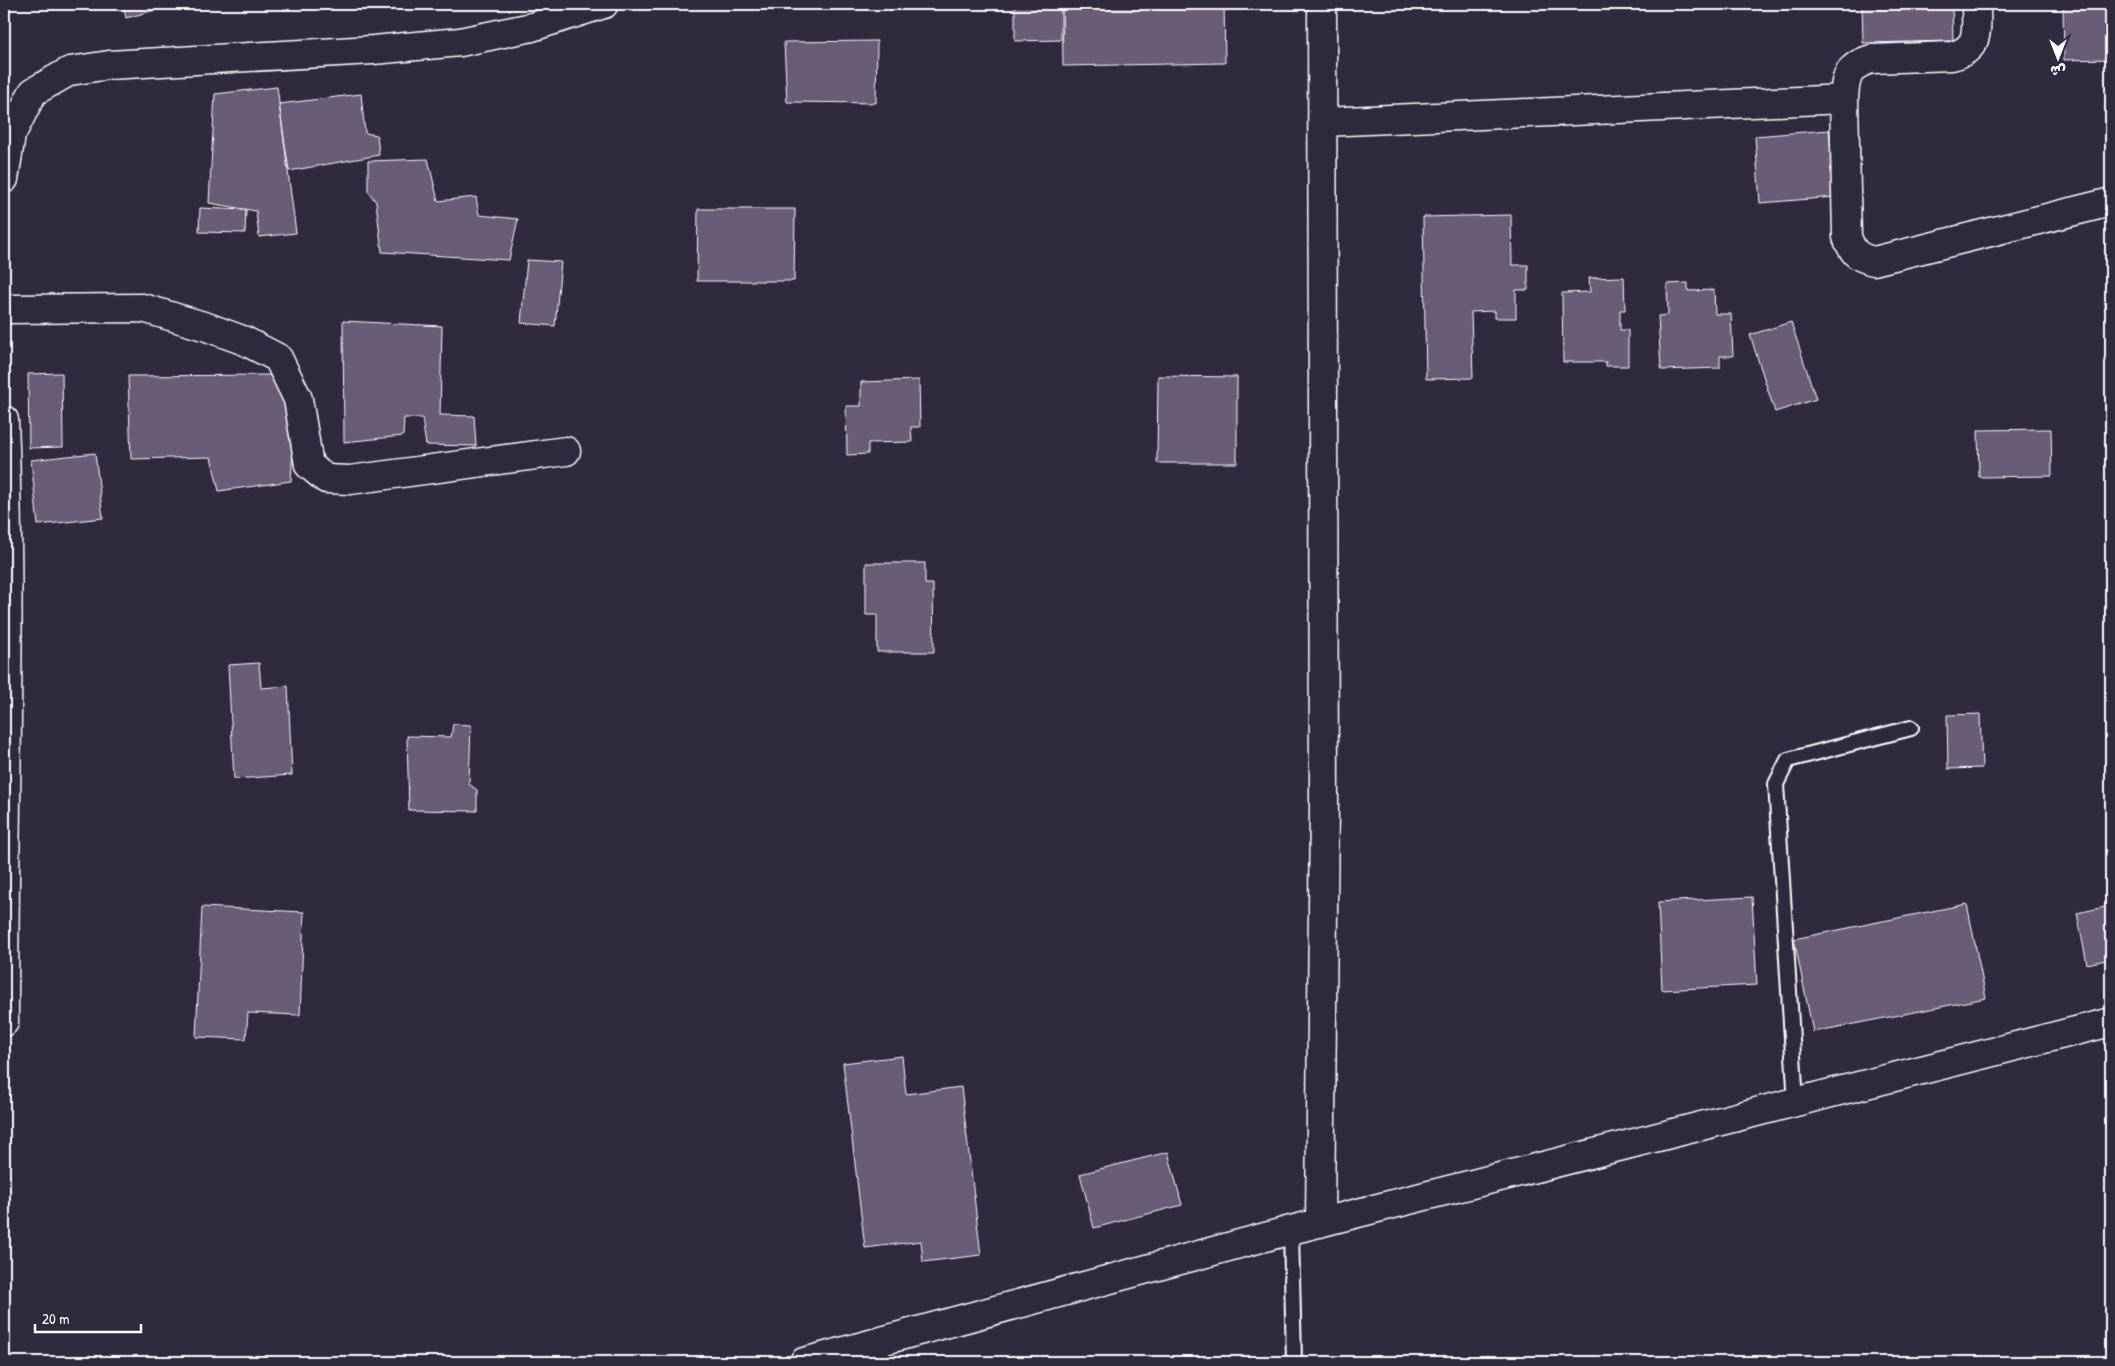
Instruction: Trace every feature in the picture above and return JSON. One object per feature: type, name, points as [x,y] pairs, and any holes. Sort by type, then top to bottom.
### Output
[{"type":"street","points":[[4,179],[11,135],[33,92],[70,72],[109,65],[373,50],[460,42],[532,27],[604,4]]},
{"type":"street","points":[[1320,1223],[1324,803],[1322,4]]},
{"type":"street","points":[[1976,4],[1975,39],[1970,48],[1962,54],[1872,59],[1863,61],[1849,74],[1845,82],[1844,99],[1847,236],[1852,249],[1861,258],[1874,261],[2111,202]]},
{"type":"street","points":[[1323,122],[1844,99]]},
{"type":"street","points":[[4,309],[143,308],[207,327],[278,358],[298,399],[310,465],[326,479],[350,480],[566,451]]},
{"type":"street","points":[[4,420],[8,545],[8,726],[4,1022]]},
{"type":"street","points":[[804,1362],[1291,1230],[2111,1022]]},
{"type":"lane","points":[[1796,1102],[1776,784],[1788,760],[1911,728]]},
{"type":"lane","points":[[1291,1230],[1294,1362]]},
{"type":"building","points":[[123,4],[157,4],[159,9],[126,18]]},
{"type":"building","points":[[178,4],[199,4],[179,8]]},
{"type":"building","points":[[1015,4],[1061,4],[1061,40],[1015,41]]},
{"type":"building","points":[[1062,4],[1224,4],[1225,63],[1063,66]]},
{"type":"building","points":[[1862,4],[1952,4],[1953,41],[1863,43]]},
{"type":"building","points":[[2063,4],[2111,4],[2111,59],[2064,60]]},
{"type":"building","points":[[877,41],[876,103],[787,102],[784,42]]},
{"type":"building","points":[[277,87],[296,233],[259,237],[256,211],[209,203],[215,94]]},
{"type":"building","points":[[361,94],[365,133],[377,135],[379,155],[289,171],[279,104]]},
{"type":"building","points":[[1829,130],[1835,197],[1760,203],[1755,136]]},
{"type":"building","points":[[428,159],[438,201],[476,197],[479,215],[518,219],[509,260],[382,252],[376,202],[368,191],[368,161]]},
{"type":"building","points":[[200,208],[246,210],[245,233],[199,232]]},
{"type":"building","points":[[698,209],[795,209],[794,281],[697,281]]},
{"type":"building","points":[[1511,215],[1512,265],[1528,265],[1528,290],[1516,290],[1516,318],[1495,318],[1495,311],[1471,312],[1473,378],[1426,379],[1423,217]]},
{"type":"building","points":[[527,260],[561,262],[555,326],[521,323]]},
{"type":"building","points":[[1624,277],[1625,310],[1620,310],[1620,330],[1628,330],[1628,366],[1606,366],[1606,362],[1563,362],[1562,293],[1590,292],[1589,278]]},
{"type":"building","points":[[1688,283],[1688,291],[1714,290],[1715,314],[1731,314],[1733,356],[1720,356],[1720,368],[1661,370],[1658,316],[1668,315],[1667,284]]},
{"type":"building","points":[[343,321],[442,326],[440,415],[474,416],[476,446],[426,445],[422,418],[404,418],[403,436],[344,442]]},
{"type":"building","points":[[1791,322],[1816,399],[1775,412],[1750,335]]},
{"type":"building","points":[[62,373],[63,447],[29,448],[28,374]]},
{"type":"building","points":[[274,375],[290,400],[294,432],[291,481],[219,491],[211,457],[131,459],[128,376]]},
{"type":"building","points":[[1158,376],[1237,377],[1237,463],[1157,463]]},
{"type":"building","points":[[919,380],[920,427],[911,427],[912,442],[868,443],[868,454],[847,455],[846,406],[861,406],[861,382]]},
{"type":"building","points":[[2051,429],[2052,476],[1979,477],[1978,430]]},
{"type":"building","points":[[95,453],[103,518],[38,525],[31,460]]},
{"type":"building","points":[[866,563],[925,563],[925,584],[933,584],[934,652],[877,652],[877,615],[866,615]]},
{"type":"building","points":[[259,663],[261,688],[288,686],[292,775],[234,779],[228,665]]},
{"type":"building","points":[[1980,714],[1982,768],[1948,769],[1947,715]]},
{"type":"building","points":[[453,724],[471,725],[469,784],[477,790],[477,811],[409,810],[407,736],[451,737]]},
{"type":"building","points":[[1752,897],[1757,985],[1662,990],[1658,902]]},
{"type":"building","points":[[1967,904],[1986,998],[1813,1032],[1794,939]]},
{"type":"building","points":[[2110,906],[2111,959],[2087,964],[2077,913]]},
{"type":"building","points":[[202,907],[304,912],[300,1015],[248,1013],[246,1039],[196,1037]]},
{"type":"building","points":[[902,1056],[906,1094],[961,1087],[981,1255],[923,1262],[921,1241],[865,1248],[843,1063]]},
{"type":"building","points":[[1168,1152],[1182,1205],[1094,1228],[1080,1174]]}]
